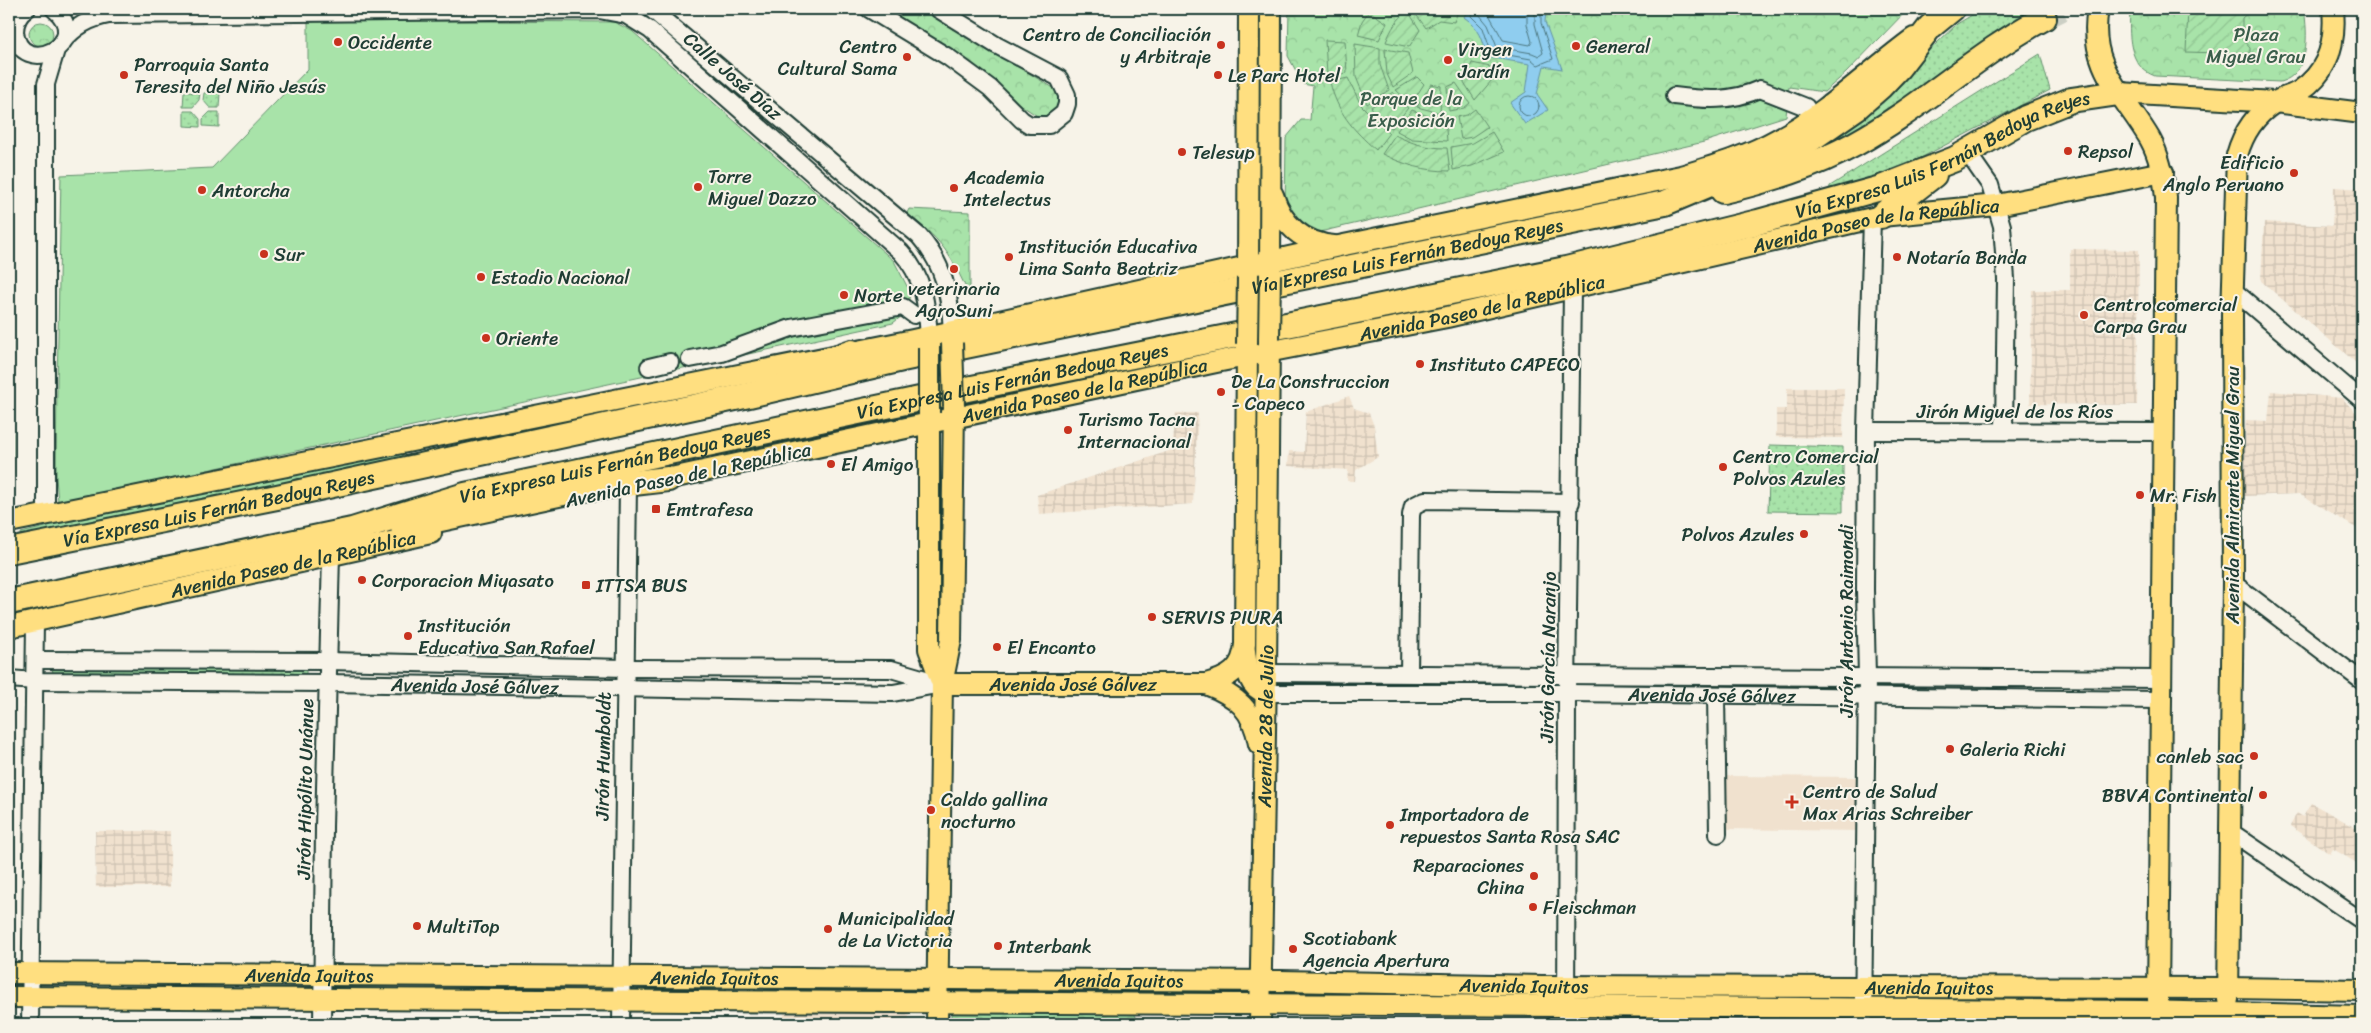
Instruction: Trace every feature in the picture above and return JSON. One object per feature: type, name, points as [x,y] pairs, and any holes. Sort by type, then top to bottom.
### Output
[{"type":"highway","points":[[1930,27],[1952,9]]},
{"type":"highway","points":[[1665,204],[1755,184],[1816,164],[1856,144],[1886,125],[2044,18]]},
{"type":"highway","name":"Vía Expresa Luis Fernán Bedoya Reyes","points":[[9,551],[422,466],[902,359],[1665,204],[1801,146],[1856,108],[1880,87],[1899,67],[1930,27]]},
{"type":"highway","name":"Vía Expresa Luis Fernán Bedoya Reyes","points":[[9,602],[352,530],[465,495],[972,388],[1566,269],[1881,188],[1961,156],[2026,118],[2071,100],[2119,93]]},
{"type":"highway","points":[[1877,217],[1961,156]]},
{"type":"highway","points":[[422,466],[447,449],[525,428],[762,383],[852,352]]},
{"type":"highway","points":[[352,530],[385,531],[582,489],[668,479]]},
{"type":"main road","name":"Avenida 28 de Julio","points":[[1206,684],[1225,679],[1236,670],[1243,659],[1244,644],[1249,9]]},
{"type":"main road","name":"Avenida 28 de Julio","points":[[1260,1015],[1266,693],[1271,9]]},
{"type":"main road","points":[[2098,9],[2096,30],[2102,63],[2150,140],[2163,172],[2166,198],[2160,679],[2163,988],[2161,1015]]},
{"type":"main road","name":"Avenida Almirante Miguel Grau","points":[[2225,1016],[2224,988],[2231,832],[2233,290],[2237,155],[2242,138],[2260,114],[2275,102],[2312,82],[2324,66],[2332,48],[2333,9]]},
{"type":"main road","points":[[9,522],[852,352],[929,342],[1270,268],[1339,246],[1681,176],[1730,160],[1778,140],[1811,118],[1930,27]]},
{"type":"main road","points":[[2119,93],[2275,102],[2362,114]]},
{"type":"main road","name":"Avenida Paseo de la República","points":[[9,627],[668,479],[954,412],[1026,404],[1246,350],[1572,289],[1877,217],[1997,204],[2163,172]]},
{"type":"main road","points":[[1270,182],[1278,209],[1294,230],[1315,242],[1339,246]]},
{"type":"main road","points":[[937,1024],[942,684],[951,640],[954,412],[952,337]]},
{"type":"main road","points":[[929,342],[929,649],[942,684]]},
{"type":"main road","points":[[1244,644],[1249,678],[1253,686],[1266,693]]},
{"type":"main road","name":"Avenida José Gálvez","points":[[942,684],[1206,684]]},
{"type":"main road","points":[[1206,684],[1233,696],[1244,706],[1258,734],[1264,769]]},
{"type":"main road","name":"Avenida Iquitos","points":[[9,973],[2362,990]]},
{"type":"main road","name":"Avenida Iquitos","points":[[9,997],[937,1003],[1260,1015],[2362,1016]]},
{"type":"street","points":[[27,9],[18,17],[16,25],[18,41],[46,84]]},
{"type":"street","points":[[46,515],[46,84],[66,27],[54,9]]},
{"type":"street","name":"Calle José Díaz","points":[[651,9],[919,236],[930,250],[944,277],[950,302],[952,337]]},
{"type":"street","points":[[870,9],[948,57],[990,88],[1022,120],[1030,125],[1040,126],[1057,120],[1067,104],[1068,94],[1059,78],[996,45],[953,14],[938,9]]},
{"type":"street","name":"Calle José Díaz","points":[[59,46],[71,32],[90,19],[108,15],[177,12],[599,10],[626,12],[650,30],[902,252],[921,281],[926,302],[929,342]]},
{"type":"street","points":[[21,48],[44,55],[59,46]]},
{"type":"street","points":[[1674,96],[1723,100],[1740,98],[1760,89],[1806,107]]},
{"type":"street","points":[[1961,156],[1990,185],[2002,226],[2006,279],[2004,430]]},
{"type":"street","name":"Jirón Antonio Raimondi","points":[[1863,1017],[1867,696],[1865,590],[1866,431],[1877,217]]},
{"type":"street","name":"Jirón García Naranjo","points":[[1566,1015],[1567,674],[1572,289]]},
{"type":"street","points":[[2233,290],[2362,400]]},
{"type":"street","points":[[690,359],[722,353],[790,328],[863,312],[903,307],[914,315]]},
{"type":"street","points":[[650,367],[670,362]]},
{"type":"street","name":"Jirón Miguel de los Ríos","points":[[1866,431],[2164,432]]},
{"type":"street","name":"Jirón Humboldt","points":[[621,1024],[628,488]]},
{"type":"street","points":[[1409,672],[1411,515],[1413,506],[1425,500],[1570,502]]},
{"type":"street","name":"Jirón Hipólito Unánue","points":[[322,1024],[331,555]]},
{"type":"street","points":[[2233,584],[2362,681]]},
{"type":"street","points":[[30,1024],[35,622]]},
{"type":"street","name":"Avenida José Gálvez","points":[[35,660],[328,661],[625,668],[892,669],[942,684]]},
{"type":"street","name":"Avenida José Gálvez","points":[[1266,673],[1409,672],[2160,679]]},
{"type":"street","name":"Avenida José Gálvez","points":[[9,678],[35,681],[328,683],[893,693],[942,684]]},
{"type":"street","name":"Avenida José Gálvez","points":[[1266,693],[1567,693],[2160,700]]},
{"type":"street","points":[[1716,695],[1718,834]]},
{"type":"street","points":[[2231,832],[2362,921]]},
{"type":"shaded area","points":[[2334,187],[2362,189],[2362,368],[2261,281],[2264,222],[2332,226]]},
{"type":"shaded area","points":[[2070,249],[2139,250],[2137,405],[2030,404],[2032,290],[2070,290]]},
{"type":"shaded area","points":[[1787,388],[1844,388],[1843,438],[1776,437],[1776,409],[1787,409]]},
{"type":"shaded area","points":[[2271,391],[2342,398],[2362,419],[2362,480],[2356,528],[2299,494],[2243,496],[2246,420],[2268,421]]},
{"type":"shaded area","points":[[1349,396],[1354,408],[1369,413],[1374,426],[1378,457],[1356,470],[1355,481],[1347,481],[1348,470],[1288,466],[1289,451],[1304,452],[1306,412]]},
{"type":"shaded area","points":[[1176,413],[1198,413],[1193,504],[1039,514],[1037,495],[1172,450]]},
{"type":"shaded area","name":"Centro de Salud Max Arias Schreiber","points":[[1726,776],[1860,777],[1859,831],[1729,829],[1724,826],[1724,778]]},
{"type":"shaded area","points":[[2311,803],[2362,831],[2362,866],[2333,849],[2330,854],[2290,826],[2297,813],[2303,817]]},
{"type":"shaded area","points":[[95,831],[170,831],[170,887],[96,887]]},
{"type":"shaded area","points":[[784,1012],[909,1012],[909,1024],[783,1024]]},
{"type":"green space","points":[[875,9],[925,9],[948,25],[1057,90],[1060,100],[1058,108],[1042,119]]},
{"type":"green space","name":"Parque de la Exposición","points":[[1289,9],[1908,9],[1846,73],[1824,92],[1789,87],[1786,116],[1704,142],[1311,234],[1285,212],[1286,138],[1301,120],[1310,120],[1313,86],[1303,84],[1288,56]]},
{"type":"green space","points":[[1412,9],[1459,9],[1454,22],[1439,20],[1426,28]]},
{"type":"green space","points":[[1982,9],[2036,9],[2035,14],[1824,150],[1820,144],[1865,111],[1957,24]]},
{"type":"green space","name":"Plaza Miguel Grau","points":[[2130,9],[2304,9],[2306,30],[2305,52],[2297,71],[2290,78],[2280,82],[2155,76],[2139,65],[2135,57],[2130,39]]},
{"type":"green space","points":[[2188,9],[2252,9],[2242,18],[2242,39],[2250,48],[2250,54],[2186,52]]},
{"type":"green space","points":[[1369,11],[1387,23],[1379,40],[1358,35],[1362,21]]},
{"type":"green space","points":[[1408,11],[1420,30],[1409,47],[1386,42],[1395,25]]},
{"type":"green space","name":"Estadio Nacional","points":[[308,20],[614,22],[632,31],[894,261],[910,292],[907,312],[893,323],[58,502],[56,477],[61,175],[212,168],[308,69]]},
{"type":"green space","points":[[41,22],[50,25],[53,34],[50,43],[41,46],[32,43],[29,34],[32,25]]},
{"type":"green space","points":[[1325,40],[1345,41],[1347,73],[1327,75]]},
{"type":"green space","points":[[1355,44],[1380,48],[1380,65],[1389,90],[1367,104],[1356,77]]},
{"type":"green space","points":[[1385,49],[1408,53],[1413,73],[1393,87],[1387,74]]},
{"type":"green space","points":[[2040,54],[2050,90],[1911,163],[1829,193],[1830,186]]},
{"type":"green space","points":[[1472,63],[1495,68],[1492,80],[1475,100],[1462,79]]},
{"type":"green space","points":[[1417,77],[1424,84],[1411,104],[1396,90]]},
{"type":"green space","points":[[1348,78],[1361,105],[1389,133],[1376,150],[1353,128],[1333,93],[1330,82]]},
{"type":"green space","points":[[1456,83],[1470,103],[1464,108],[1449,111],[1447,87]]},
{"type":"green space","points":[[1431,84],[1441,86],[1440,113],[1417,107]]},
{"type":"green space","points":[[184,92],[200,93],[199,100],[193,107],[183,107]]},
{"type":"green space","points":[[1393,92],[1400,102],[1408,108],[1392,128],[1384,123],[1371,107]]},
{"type":"green space","points":[[204,93],[220,93],[219,108],[210,108],[203,100]]},
{"type":"green space","points":[[1475,109],[1487,127],[1472,137],[1461,139],[1457,117],[1467,115]]},
{"type":"green space","points":[[1412,110],[1433,118],[1445,118],[1447,141],[1412,139],[1397,131]]},
{"type":"green space","points":[[184,111],[193,111],[200,119],[200,127],[184,126]]},
{"type":"green space","points":[[210,112],[219,112],[219,127],[203,126],[203,119]]},
{"type":"green space","points":[[1492,132],[1504,152],[1472,166],[1453,170],[1451,147],[1473,143]]},
{"type":"green space","points":[[1395,135],[1420,145],[1447,148],[1450,171],[1415,167],[1382,154]]},
{"type":"green space","points":[[9,194],[12,213],[13,474],[9,476]]},
{"type":"green space","points":[[909,209],[970,212],[970,289],[966,288],[942,246],[907,213]]},
{"type":"green space","points":[[1232,343],[1232,354],[968,411],[969,398]]},
{"type":"green space","points":[[906,411],[904,425],[751,453],[697,457]]},
{"type":"green space","points":[[1770,445],[1843,447],[1843,512],[1768,511]]},
{"type":"green space","points":[[400,449],[408,452],[389,464],[22,539],[21,533],[46,527],[48,520]]},
{"type":"green space","points":[[52,666],[306,669],[306,677],[53,674]]},
{"type":"green space","points":[[1294,679],[1544,681],[1544,688],[1294,686]]},
{"type":"green space","points":[[1588,681],[1845,683],[1845,690],[1588,688]]},
{"type":"green space","points":[[955,1009],[1133,1011],[1137,1019],[1133,1024],[949,1024],[949,1019]]},
{"type":"water","points":[[1468,9],[1546,9],[1545,22],[1562,69],[1544,66],[1537,94],[1548,110],[1525,124],[1510,103],[1526,92],[1530,64],[1486,57],[1480,34],[1464,17]]},
{"type":"tunnel","points":[[2044,18],[2062,9]]},
{"type":"place","name":"Occidente","points":[[338,42]]},
{"type":"place","name":"Centro de Conciliación y Arbitraje","points":[[1221,45]]},
{"type":"place","name":"General","points":[[1576,46]]},
{"type":"place","name":"Centro Cultural Sama","points":[[907,57]]},
{"type":"place","name":"Virgen Jardín","points":[[1448,60]]},
{"type":"place","name":"Parroquia Santa Teresita del Niño Jesús","points":[[124,75]]},
{"type":"place","name":"Le Parc Hotel","points":[[1218,75]]},
{"type":"place","name":"Repsol","points":[[2068,151]]},
{"type":"place","name":"Telesup","points":[[1182,152]]},
{"type":"place","name":"Edificio Anglo Peruano","points":[[2294,173]]},
{"type":"place","name":"Torre Miguel Dazzo","points":[[698,187]]},
{"type":"place","name":"Academia Intelectus","points":[[954,188]]},
{"type":"place","name":"Antorcha","points":[[202,190]]},
{"type":"place","name":"Sur","points":[[264,254]]},
{"type":"place","name":"Institución Educativa Lima Santa Beatriz","points":[[1009,257]]},
{"type":"place","name":"Notaría Banda","points":[[1897,257]]},
{"type":"place","name":"veterinaria AgroSuni","points":[[954,269]]},
{"type":"place","name":"Estadio Nacional","points":[[481,277]]},
{"type":"place","name":"Norte","points":[[844,295]]},
{"type":"place","name":"Centro comercial Carpa Grau","points":[[2084,315]]},
{"type":"place","name":"Oriente","points":[[486,338]]},
{"type":"place","name":"Instituto CAPECO","points":[[1420,364]]},
{"type":"place","name":"De La Construccion - Capeco","points":[[1221,392]]},
{"type":"place","name":"Turismo Tacna Internacional","points":[[1068,430]]},
{"type":"place","name":"El Amigo","points":[[831,464]]},
{"type":"place","name":"Centro Comercial Polvos Azules","points":[[1723,467]]},
{"type":"place","name":"Mr. Fish","points":[[2140,495]]},
{"type":"place","name":"Emtrafesa","points":[[656,509]]},
{"type":"place","name":"Polvos Azules","points":[[1804,534]]},
{"type":"place","name":"Corporacion Miyasato","points":[[362,580]]},
{"type":"place","name":"ITTSA BUS","points":[[586,585]]},
{"type":"place","name":"SERVIS PIURA","points":[[1152,617]]},
{"type":"place","name":"Institución Educativa San Rafael","points":[[408,636]]},
{"type":"place","name":"El Encanto","points":[[997,647]]},
{"type":"place","name":"Galeria Richi","points":[[1950,749]]},
{"type":"place","name":"canleb sac","points":[[2254,756]]},
{"type":"place","name":"BBVA Continental","points":[[2263,795]]},
{"type":"place","name":"Centro de Salud Max Arias Schreiber","points":[[1792,802]]},
{"type":"place","name":"Caldo gallina nocturno","points":[[931,810]]},
{"type":"place","name":"Importadora de repuestos Santa Rosa SAC","points":[[1390,825]]},
{"type":"place","name":"Reparaciones China","points":[[1534,876]]},
{"type":"place","name":"Fleischman","points":[[1533,907]]},
{"type":"place","name":"MultiTop","points":[[417,926]]},
{"type":"place","name":"Municipalidad de La Victoria","points":[[828,929]]},
{"type":"place","name":"Interbank","points":[[998,946]]},
{"type":"place","name":"Scotiabank Agencia Apertura","points":[[1293,949]]}]
